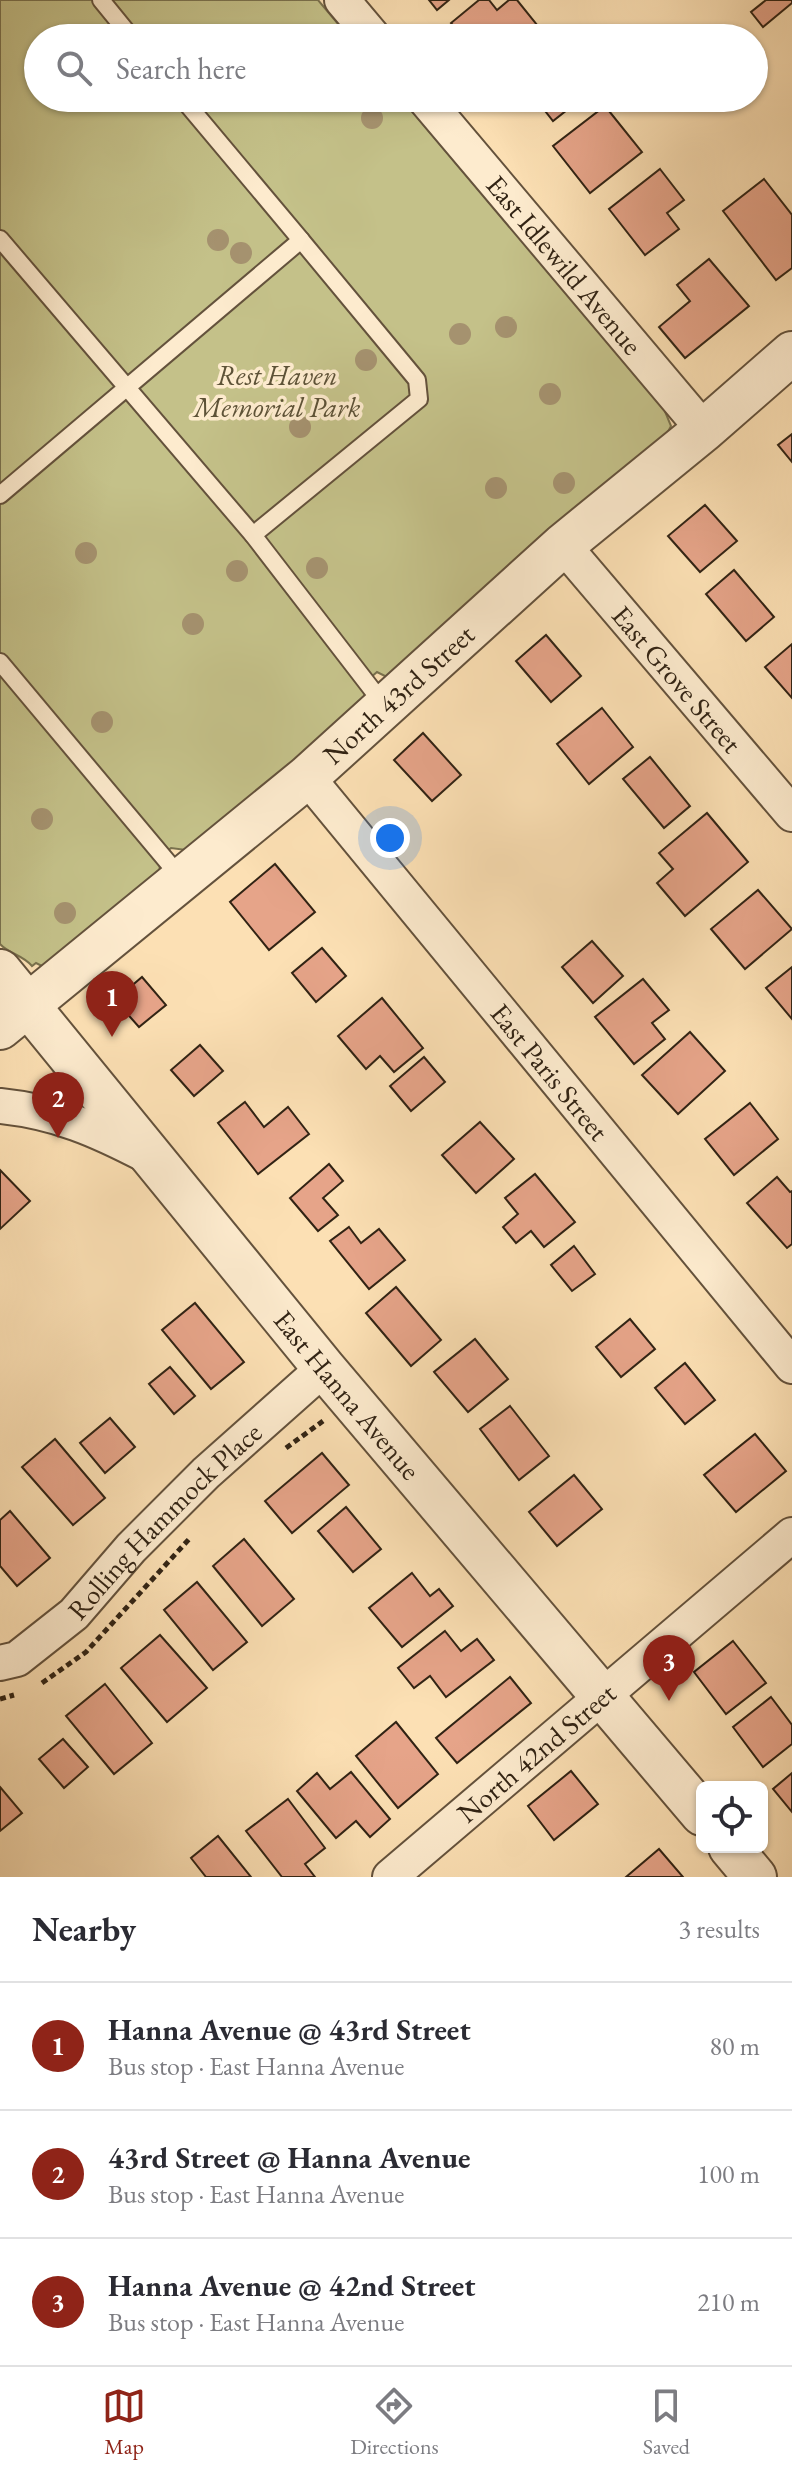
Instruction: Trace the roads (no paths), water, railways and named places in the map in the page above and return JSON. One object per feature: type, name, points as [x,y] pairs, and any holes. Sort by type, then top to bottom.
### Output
[{"type":"street","points":[[342,0],[362,24]]},
{"type":"street","name":"East Idlewild Avenue","points":[[436,112],[704,430]]},
{"type":"street","name":"North 43rd Street","points":[[14,1016],[307,777],[563,545],[704,430],[792,353]]},
{"type":"street","name":"East Grove Street","points":[[563,545],[792,814]]},
{"type":"street","name":"East Paris Street","points":[[307,777],[792,1366]]},
{"type":"street","name":"East Hanna Avenue","points":[[0,971],[14,1016],[154,1159],[324,1368],[696,1807]]},
{"type":"street","points":[[0,1106],[35,1110],[92,1127],[154,1159]]},
{"type":"street","name":"Rolling Hammock Place","points":[[0,1663],[17,1659],[74,1614],[131,1548],[206,1473],[324,1368]]},
{"type":"street","name":"North 42nd Street","points":[[390,1877],[792,1535]]},
{"type":"street","points":[[735,1853],[755,1877]]},
{"type":"lane","points":[[101,0],[121,24]]},
{"type":"lane","points":[[194,112],[417,380],[419,399],[253,535]]},
{"type":"lane","points":[[0,239],[253,535],[385,706]]},
{"type":"lane","points":[[0,495],[301,240]]},
{"type":"lane","points":[[0,662],[182,879]]},
{"type":"place","name":"Hanna Avenue @ 43rd Street","points":[[112,1037]]},
{"type":"place","name":"43rd Street @ Hanna Avenue","points":[[58,1138]]},
{"type":"place","name":"Hanna Avenue @ 42nd Street","points":[[669,1701]]},
{"type":"park label","name":"Rest Haven Memorial Park","points":[[277,391]]}]
